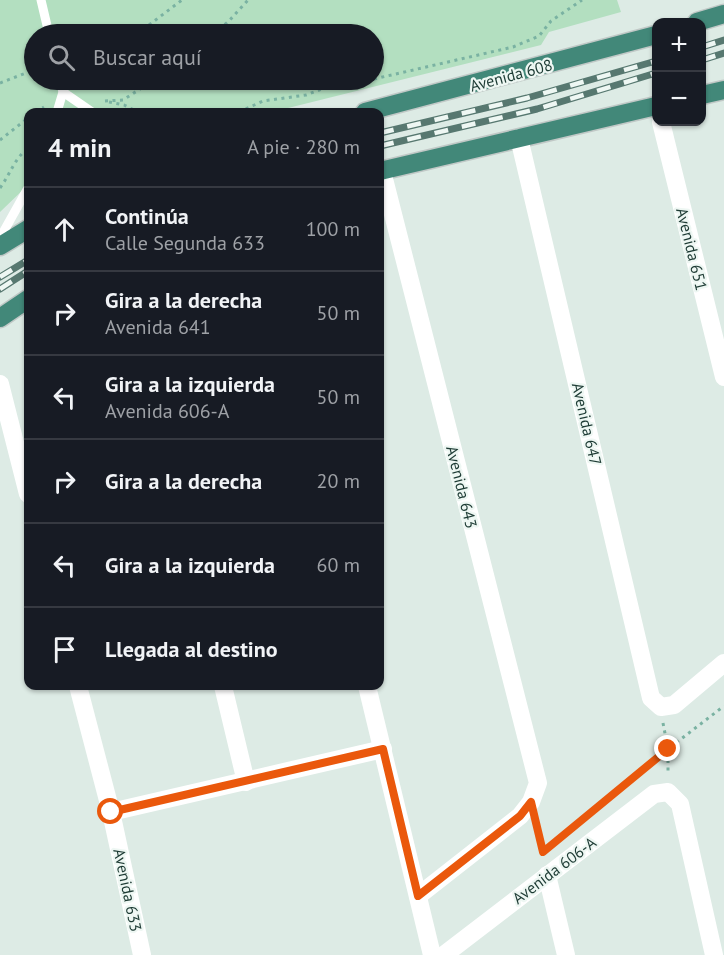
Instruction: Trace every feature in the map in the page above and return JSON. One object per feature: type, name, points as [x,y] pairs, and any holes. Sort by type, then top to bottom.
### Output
[{"type":"highway","points":[[706,19],[724,14]]},
{"type":"highway","name":"Avenida 608","points":[[380,108],[652,36]]},
{"type":"highway","points":[[706,94],[724,90]]},
{"type":"highway","points":[[384,170],[652,107]]},
{"type":"highway","points":[[0,246],[24,231]]},
{"type":"highway","points":[[0,318],[24,302]]},
{"type":"street","name":"Avenida 651","points":[[662,126],[724,377]]},
{"type":"street","name":"Avenida 647","points":[[519,138],[651,698],[661,707]]},
{"type":"street","name":"Avenida 643","points":[[384,183],[538,783],[531,802]]},
{"type":"street","points":[[0,384],[24,478]]},
{"type":"street","points":[[661,707],[674,705],[724,663]]},
{"type":"street","name":"Avenida 633","points":[[79,690],[111,812],[142,955]]},
{"type":"street","points":[[224,690],[246,782]]},
{"type":"street","points":[[368,690],[432,955]]},
{"type":"street","points":[[111,812],[383,749]]},
{"type":"street","points":[[668,792],[680,804],[714,955]]},
{"type":"street","name":"Avenida 606-A","points":[[444,955],[654,794],[668,792]]},
{"type":"street","points":[[418,896],[520,816],[531,802]]},
{"type":"street","points":[[547,875],[566,955]]},
{"type":"lane","points":[[41,0],[47,24]]},
{"type":"lane","points":[[58,108],[63,92],[86,108]]},
{"type":"lane","points":[[0,238],[24,195]]},
{"type":"path","points":[[150,24],[182,0]]},
{"type":"path","points":[[225,24],[248,0]]},
{"type":"path","points":[[384,76],[513,46],[539,36],[551,21],[582,0]]},
{"type":"path","points":[[0,83],[24,74]]},
{"type":"path","points":[[130,108],[105,101],[123,100],[138,90]]},
{"type":"path","points":[[248,108],[263,101],[306,95],[319,90]]},
{"type":"path","points":[[0,140],[24,121]]},
{"type":"path","points":[[0,188],[18,156],[24,151]]},
{"type":"path","points":[[543,852],[724,706]]},
{"type":"path","points":[[661,707],[668,749],[668,792]]},
{"type":"path","points":[[531,802],[547,875]]},
{"type":"green space","points":[[0,0],[617,0],[621,12],[549,32],[541,45],[384,84],[384,24],[24,24],[24,90],[360,90],[288,108],[24,108],[24,189],[0,212]]},
{"type":"railway","points":[[706,46],[724,40]]},
{"type":"railway","points":[[706,59],[724,53]]},
{"type":"railway","points":[[384,132],[527,98],[652,62]]},
{"type":"railway","points":[[384,145],[537,109],[652,74]]},
{"type":"railway","points":[[0,277],[24,262]]},
{"type":"railway","points":[[0,289],[24,274]]},
{"type":"route","points":[[111,812],[383,749],[418,896],[520,816],[531,802],[543,852],[668,749]]}]
